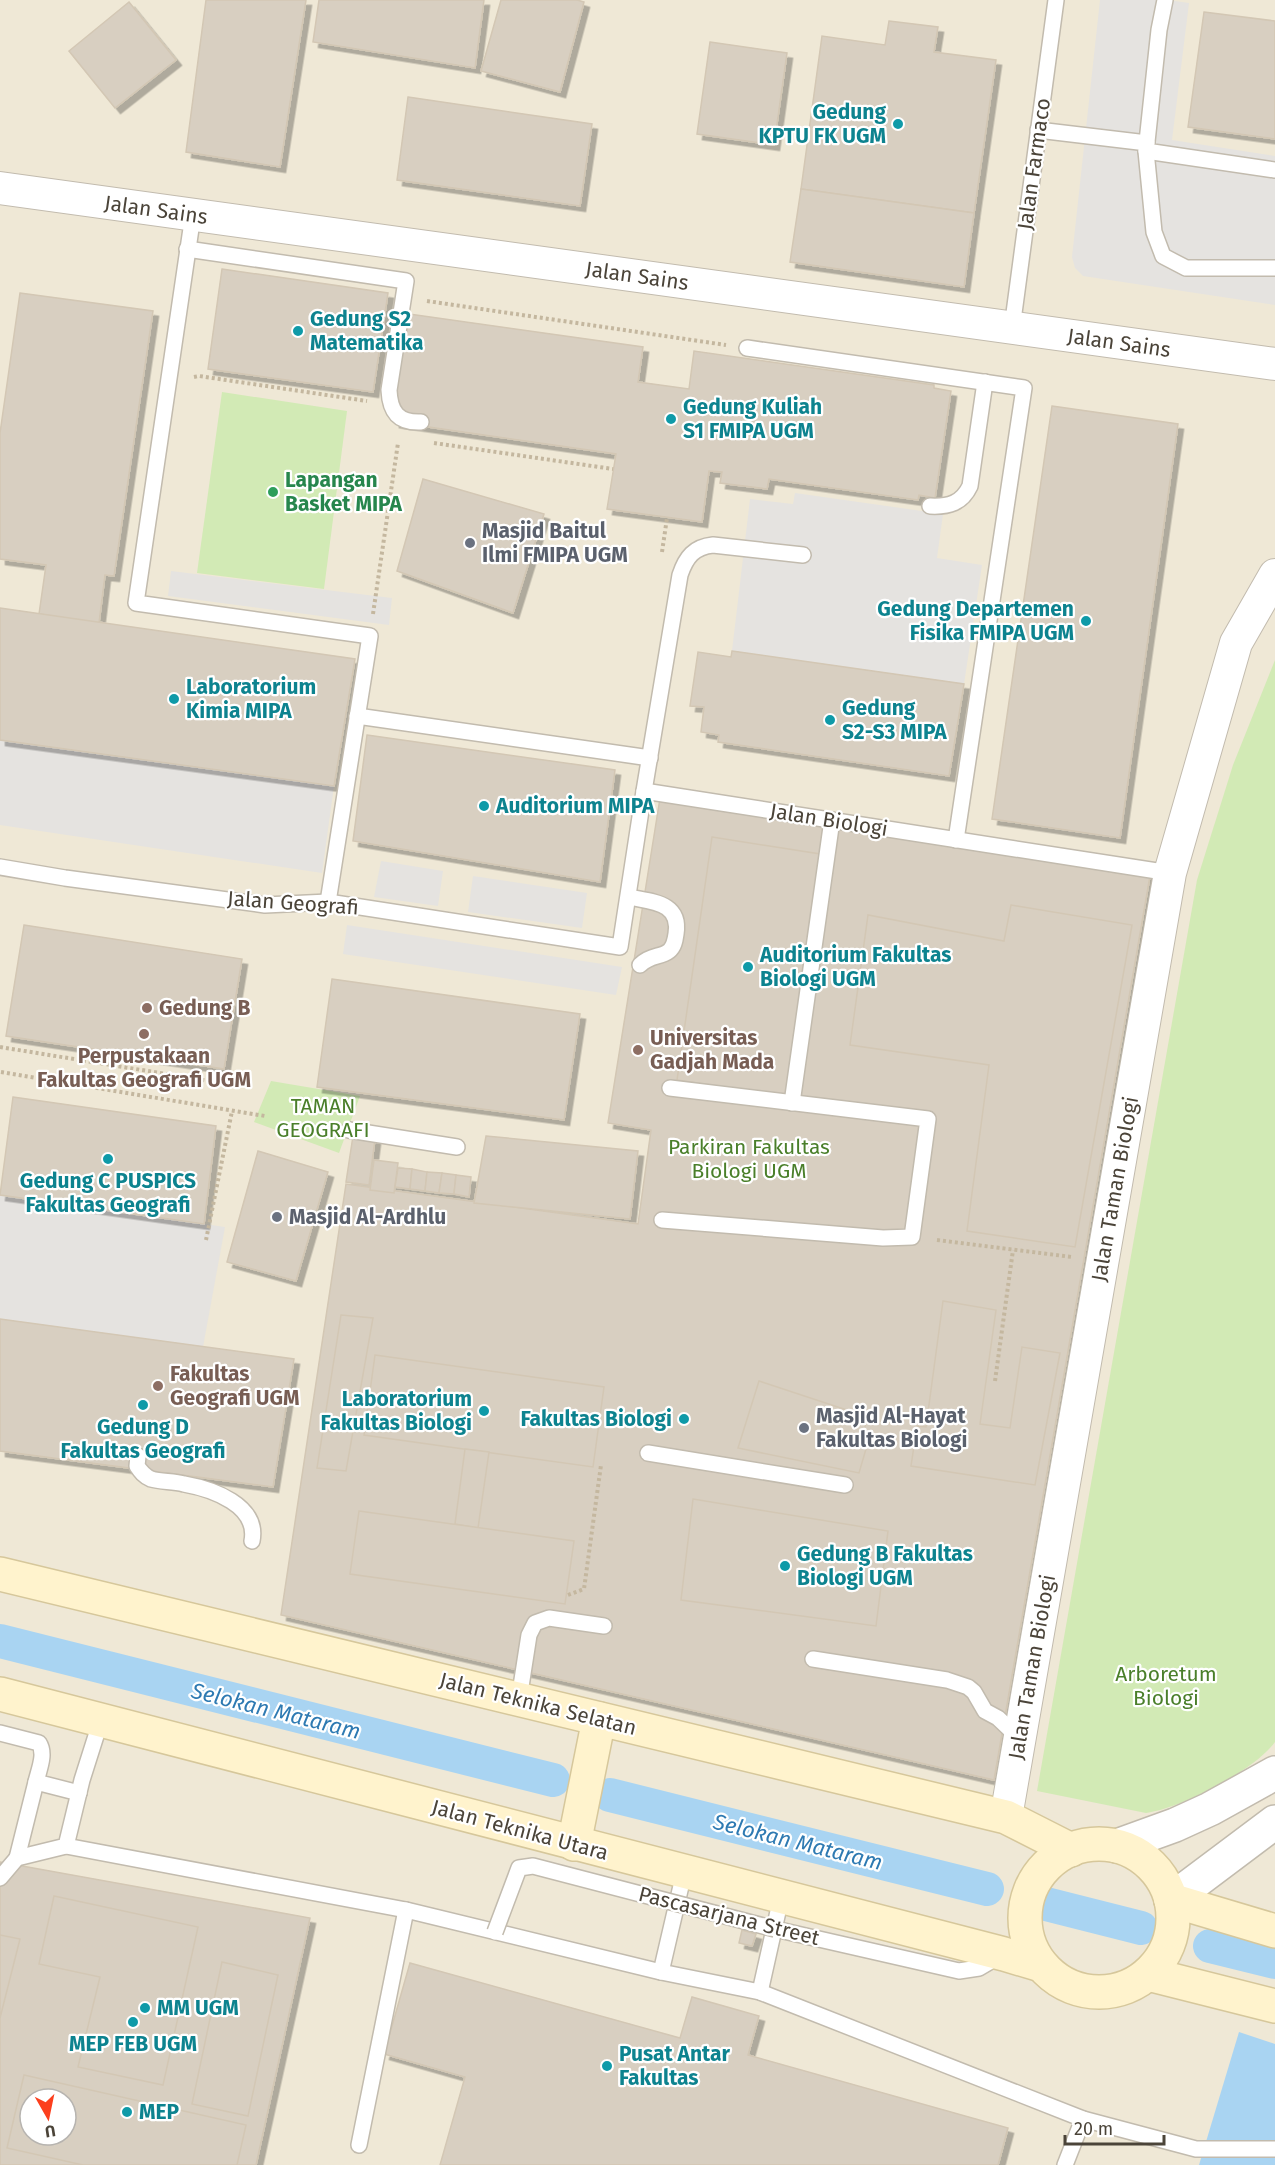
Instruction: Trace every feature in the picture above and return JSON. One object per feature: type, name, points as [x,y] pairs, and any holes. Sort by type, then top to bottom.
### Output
[{"type":"main road","name":"Jalan Teknika Selatan","points":[[0,1574],[1006,1817],[1071,1850]]},
{"type":"main road","name":"Jalan Teknika Utara","points":[[0,1694],[1041,1965]]},
{"type":"main road","points":[[574,1844],[599,1719]]},
{"type":"main road","points":[[1094,1844],[1117,1846],[1136,1854],[1164,1881],[1172,1910],[1170,1940],[1155,1966],[1128,1986],[1105,1992],[1081,1990],[1059,1981],[1041,1965],[1029,1946],[1024,1923],[1026,1900],[1035,1878],[1051,1861],[1071,1850],[1094,1844]]},
{"type":"main road","points":[[1172,1910],[1275,1931]]},
{"type":"main road","points":[[1155,1966],[1275,2006]]},
{"type":"street","name":"Jalan Sains","points":[[0,188],[1275,364]]},
{"type":"street","name":"Jalan Taman Biologi","points":[[1006,1817],[1170,873],[1236,642],[1275,575]]},
{"type":"street","points":[[1117,1846],[1175,1825],[1210,1809],[1275,1773]]},
{"type":"street","points":[[1172,1910],[1275,1822]]},
{"type":"lane","name":"Jalan Farmaco","points":[[1012,328],[1056,0]]},
{"type":"lane","points":[[1165,0],[1159,30],[1146,147],[1154,232],[1163,256],[1186,268],[1275,268]]},
{"type":"lane","points":[[1038,130],[1275,170]]},
{"type":"lane","points":[[192,215],[136,603],[370,636],[328,902]]},
{"type":"lane","points":[[188,249],[406,281],[389,390],[390,402],[399,418],[408,423],[421,422]]},
{"type":"lane","points":[[747,348],[1024,388],[956,840]]},
{"type":"lane","points":[[930,506],[949,506],[957,502],[965,496],[970,486],[985,382]]},
{"type":"lane","points":[[640,965],[646,959],[671,950],[678,924],[668,908],[658,903],[628,897],[680,575],[687,558],[694,550],[702,546],[713,545],[803,555]]},
{"type":"lane","points":[[357,716],[650,758]]},
{"type":"lane","name":"Jalan Biologi","points":[[644,791],[1170,873]]},
{"type":"lane","points":[[792,1103],[832,820]]},
{"type":"lane","name":"Jalan Geografi","points":[[0,867],[265,905],[328,902],[620,947],[628,897]]},
{"type":"lane","points":[[662,1220],[883,1238],[912,1237],[928,1119],[670,1088]]},
{"type":"lane","points":[[349,1130],[458,1147]]},
{"type":"lane","points":[[648,1453],[845,1485]]},
{"type":"lane","points":[[138,1456],[137,1466],[142,1474],[152,1479],[200,1487],[229,1499],[251,1521],[254,1530],[252,1541]]},
{"type":"lane","points":[[519,1699],[531,1629],[535,1623],[549,1618],[604,1626]]},
{"type":"lane","points":[[813,1659],[961,1684],[974,1692],[985,1711],[998,1718],[1019,1738]]},
{"type":"lane","points":[[66,1846],[101,1720]]},
{"type":"lane","points":[[0,1733],[39,1743],[42,1748],[17,1858],[0,1878]]},
{"type":"lane","points":[[36,1782],[79,1793]]},
{"type":"lane","points":[[17,1858],[66,1846],[406,1910],[661,1972],[760,1992],[1083,2119],[1196,2149],[1275,2149]]},
{"type":"lane","name":"Pascasarjana Street","points":[[495,1932],[519,1868],[533,1866],[775,1929],[959,1971],[979,1968],[1004,1954]]},
{"type":"lane","points":[[661,1972],[684,1873]]},
{"type":"lane","points":[[760,1992],[782,1898]]},
{"type":"lane","points":[[360,2145],[406,1910]]},
{"type":"lane","points":[[1065,2165],[1083,2119]]},
{"type":"path","points":[[403,298],[747,348]]},
{"type":"path","points":[[166,392],[184,392],[189,388],[190,381],[199,376],[378,403]]},
{"type":"path","points":[[370,636],[399,438]]},
{"type":"path","points":[[433,443],[613,469]]},
{"type":"path","points":[[0,1047],[240,1086]]},
{"type":"path","points":[[1,1072],[265,1116]]},
{"type":"path","points":[[206,1240],[232,1112]]},
{"type":"path","points":[[912,1237],[1102,1261]]},
{"type":"path","points":[[995,1381],[1013,1250]]},
{"type":"path","points":[[564,1620],[568,1595],[584,1589],[601,1465]]},
{"type":"shaded area","name":"Universitas Gadjah Mada","points":[[0,0],[1275,0],[1275,2165],[0,2165]]},
{"type":"shaded area","points":[[1100,0],[1168,0],[1189,3],[1172,140],[1275,156],[1275,305],[1083,276],[1075,268],[1072,257]]},
{"type":"shaded area","points":[[795,493],[943,514],[937,558],[982,565],[964,684],[732,651],[750,499],[793,504]]},
{"type":"shaded area","points":[[171,571],[392,598],[389,625],[168,596]]},
{"type":"shaded area","points":[[0,740],[334,786],[322,873],[0,825]]},
{"type":"shaded area","points":[[381,861],[443,871],[438,906],[374,897]]},
{"type":"shaded area","points":[[473,876],[587,893],[582,928],[468,912]]},
{"type":"shaded area","points":[[347,925],[622,967],[616,995],[343,954]]},
{"type":"shaded area","points":[[0,1195],[225,1227],[203,1347],[0,1319]]},
{"type":"green space","name":"Lapangan Basket MIPA","points":[[222,392],[347,411],[324,589],[197,573]]},
{"type":"green space","name":"Arboretum Biologi","points":[[1275,660],[1275,1742],[1251,1765],[1216,1786],[1178,1804],[1146,1813],[1037,1791],[1197,880],[1233,765]]},
{"type":"green space","name":"TAMAN GEOGRAFI","points":[[271,1081],[360,1096],[339,1153],[254,1122]]},
{"type":"water","points":[[1239,2032],[1275,2044],[1275,2165],[1199,2165]]},
{"type":"building","points":[[206,0],[306,0],[280,167],[186,152]]},
{"type":"building","points":[[319,0],[484,0],[475,68],[313,42]]},
{"type":"building","points":[[501,0],[577,0],[584,2],[560,92],[481,71]]},
{"type":"building","points":[[129,2],[176,60],[115,108],[69,51]]},
{"type":"building","points":[[1204,12],[1275,21],[1275,139],[1188,127]]},
{"type":"building","name":"Gedung KPTU FK UGM","points":[[889,21],[938,27],[934,52],[996,60],[974,213],[801,189],[822,36],[885,45]]},
{"type":"building","points":[[710,42],[787,53],[774,145],[697,134]]},
{"type":"building","points":[[408,97],[592,124],[580,206],[397,180]]},
{"type":"building","points":[[801,189],[974,213],[964,287],[790,262]]},
{"type":"building","name":"Gedung S2 Matematika","points":[[222,269],[388,293],[373,392],[208,369]]},
{"type":"building","points":[[20,293],[153,311],[114,576],[105,575],[99,623],[39,614],[46,565],[0,559],[0,433]]},
{"type":"building","name":"Gedung Kuliah S1 FMIPA UGM","points":[[402,313],[643,347],[638,382],[689,389],[694,351],[934,385],[934,388],[951,391],[935,498],[919,495],[918,500],[769,479],[767,489],[720,483],[722,472],[709,471],[702,522],[607,509],[616,454],[394,422],[395,415],[387,414]]},
{"type":"building","name":"Gedung Departemen Fisika FMIPA UGM","points":[[1052,406],[1178,424],[1120,838],[992,819]]},
{"type":"building","name":"Masjid Baitul Ilmi FMIPA UGM","points":[[423,479],[544,514],[513,613],[397,571]]},
{"type":"building","name":"Laboratorium Kimia MIPA","points":[[0,608],[355,659],[334,786],[0,740]]},
{"type":"building","name":"Gedung S2-S3 MIPA","points":[[732,651],[964,684],[949,776],[718,742],[719,735],[701,732],[704,707],[690,706],[698,652],[731,657]]},
{"type":"building","name":"Auditorium MIPA","points":[[367,735],[615,770],[600,882],[353,841]]},
{"type":"building","name":"Fakultas Biologi","points":[[661,792],[1151,870],[994,1780],[281,1615],[346,1184],[638,1224],[651,1130],[608,1123]]},
{"type":"building","name":"Auditorium Fakultas Biologi UGM","points":[[712,837],[820,854],[786,1096],[677,1080]]},
{"type":"building","points":[[1011,905],[1132,925],[1075,1247],[967,1231],[989,1065],[850,1045],[868,915],[1004,941]]},
{"type":"building","points":[[24,925],[242,959],[224,1069],[6,1036]]},
{"type":"building","points":[[332,979],[580,1014],[564,1120],[317,1087]]},
{"type":"building","name":"Gedung C PUSPICS Fakultas Geografi","points":[[13,1097],[216,1126],[204,1224],[0,1195]]},
{"type":"building","points":[[353,1136],[375,1139],[369,1185],[346,1182]]},
{"type":"building","points":[[486,1136],[638,1151],[630,1219],[474,1203]]},
{"type":"building","name":"Masjid Al-Ardhlu","points":[[258,1151],[328,1172],[296,1281],[227,1262]]},
{"type":"building","points":[[374,1160],[398,1163],[394,1193],[370,1190]]},
{"type":"building","points":[[398,1168],[412,1169],[410,1189],[395,1187]]},
{"type":"building","points":[[412,1169],[427,1172],[425,1191],[410,1189]]},
{"type":"building","points":[[427,1172],[442,1173],[439,1193],[425,1191]]},
{"type":"building","points":[[442,1173],[456,1175],[454,1194],[439,1193]]},
{"type":"building","points":[[456,1175],[471,1177],[469,1197],[454,1194]]},
{"type":"building","points":[[943,1301],[996,1310],[980,1424],[1010,1428],[1022,1347],[1060,1353],[1035,1485],[911,1466],[917,1426],[926,1427]]},
{"type":"building","points":[[341,1315],[373,1318],[346,1471],[317,1468]]},
{"type":"building","name":"Gedung D Fakultas Geografi","points":[[0,1319],[294,1359],[273,1487],[0,1451]]},
{"type":"building","name":"Laboratorium Fakultas Biologi","points":[[375,1355],[604,1387],[593,1467],[364,1435]]},
{"type":"building","name":"Masjid Al-Hayat Fakultas Biologi","points":[[759,1381],[868,1417],[861,1439],[866,1449],[859,1473],[738,1448]]},
{"type":"building","points":[[465,1449],[489,1452],[478,1528],[455,1524]]},
{"type":"building","name":"Gedung B Fakultas Biologi UGM","points":[[693,1499],[888,1531],[876,1626],[681,1600]]},
{"type":"building","points":[[359,1511],[574,1541],[565,1604],[350,1574]]},
{"type":"building","name":"MM UGM","points":[[0,1862],[310,1918],[256,2165],[0,2165]]},
{"type":"building","name":"MEP FEB UGM","points":[[54,1896],[198,1927],[163,2085],[78,2067],[100,1977],[39,1964]]},
{"type":"building","points":[[742,1930],[756,1934],[752,1946],[739,1943]]},
{"type":"building","points":[[0,1935],[20,1939],[0,2018]]},
{"type":"building","points":[[222,1962],[278,1975],[248,2116],[192,2104]]},
{"type":"building","name":"Pusat Antar Fakultas","points":[[410,1963],[680,2038],[692,1997],[759,2016],[748,2055],[1008,2128],[998,2165],[440,2165],[465,2077],[384,2054]]},
{"type":"building","name":"MEP","points":[[24,2075],[77,2087],[21,2087]]},
{"type":"building","name":"MEP","points":[[78,2087],[246,2125],[237,2165],[83,2165],[7,2148],[18,2101],[18,2147],[78,2147]]},
{"type":"waterway","name":"Selokan Mataram","points":[[0,1641],[553,1780]]},
{"type":"waterway","name":"Selokan Mataram","points":[[610,1795],[987,1889]]},
{"type":"waterway","points":[[1046,1904],[1141,1928]]},
{"type":"waterway","points":[[1210,1946],[1275,1962]]},
{"type":"place","name":"Gedung KPTU FK UGM","points":[[898,124]]},
{"type":"place","name":"Gedung S2 Matematika","points":[[298,331]]},
{"type":"place","name":"Gedung Kuliah S1 FMIPA UGM","points":[[671,419]]},
{"type":"place","name":"Lapangan Basket MIPA","points":[[273,492]]},
{"type":"place","name":"Masjid Baitul Ilmi FMIPA UGM","points":[[470,543]]},
{"type":"place","name":"Gedung Departemen Fisika FMIPA UGM","points":[[1086,621]]},
{"type":"place","name":"Laboratorium Kimia MIPA","points":[[174,699]]},
{"type":"place","name":"Gedung S2-S3 MIPA","points":[[830,720]]},
{"type":"place","name":"Auditorium MIPA","points":[[484,806]]},
{"type":"place","name":"Auditorium Fakultas Biologi UGM","points":[[748,967]]},
{"type":"place","name":"Gedung B","points":[[147,1008]]},
{"type":"place","name":"Perpustakaan Fakultas Geografi UGM","points":[[144,1034]]},
{"type":"place","name":"Universitas Gadjah Mada","points":[[638,1050]]},
{"type":"place","name":"Gedung C PUSPICS Fakultas Geografi","points":[[108,1159]]},
{"type":"place","name":"Masjid Al-Ardhlu","points":[[277,1217]]},
{"type":"place","name":"Fakultas Geografi UGM","points":[[158,1386]]},
{"type":"place","name":"Gedung D Fakultas Geografi","points":[[143,1405]]},
{"type":"place","name":"Laboratorium Fakultas Biologi","points":[[484,1411]]},
{"type":"place","name":"Fakultas Biologi","points":[[684,1419]]},
{"type":"place","name":"Masjid Al-Hayat Fakultas Biologi","points":[[804,1428]]},
{"type":"place","name":"Gedung B Fakultas Biologi UGM","points":[[785,1566]]},
{"type":"place","name":"MM UGM","points":[[145,2008]]},
{"type":"place","name":"MEP FEB UGM","points":[[133,2022]]},
{"type":"place","name":"Pusat Antar Fakultas","points":[[607,2066]]},
{"type":"place","name":"MEP","points":[[127,2112]]},
{"type":"park label","name":"Parkiran Fakultas Biologi UGM","points":[[749,1159]]}]
